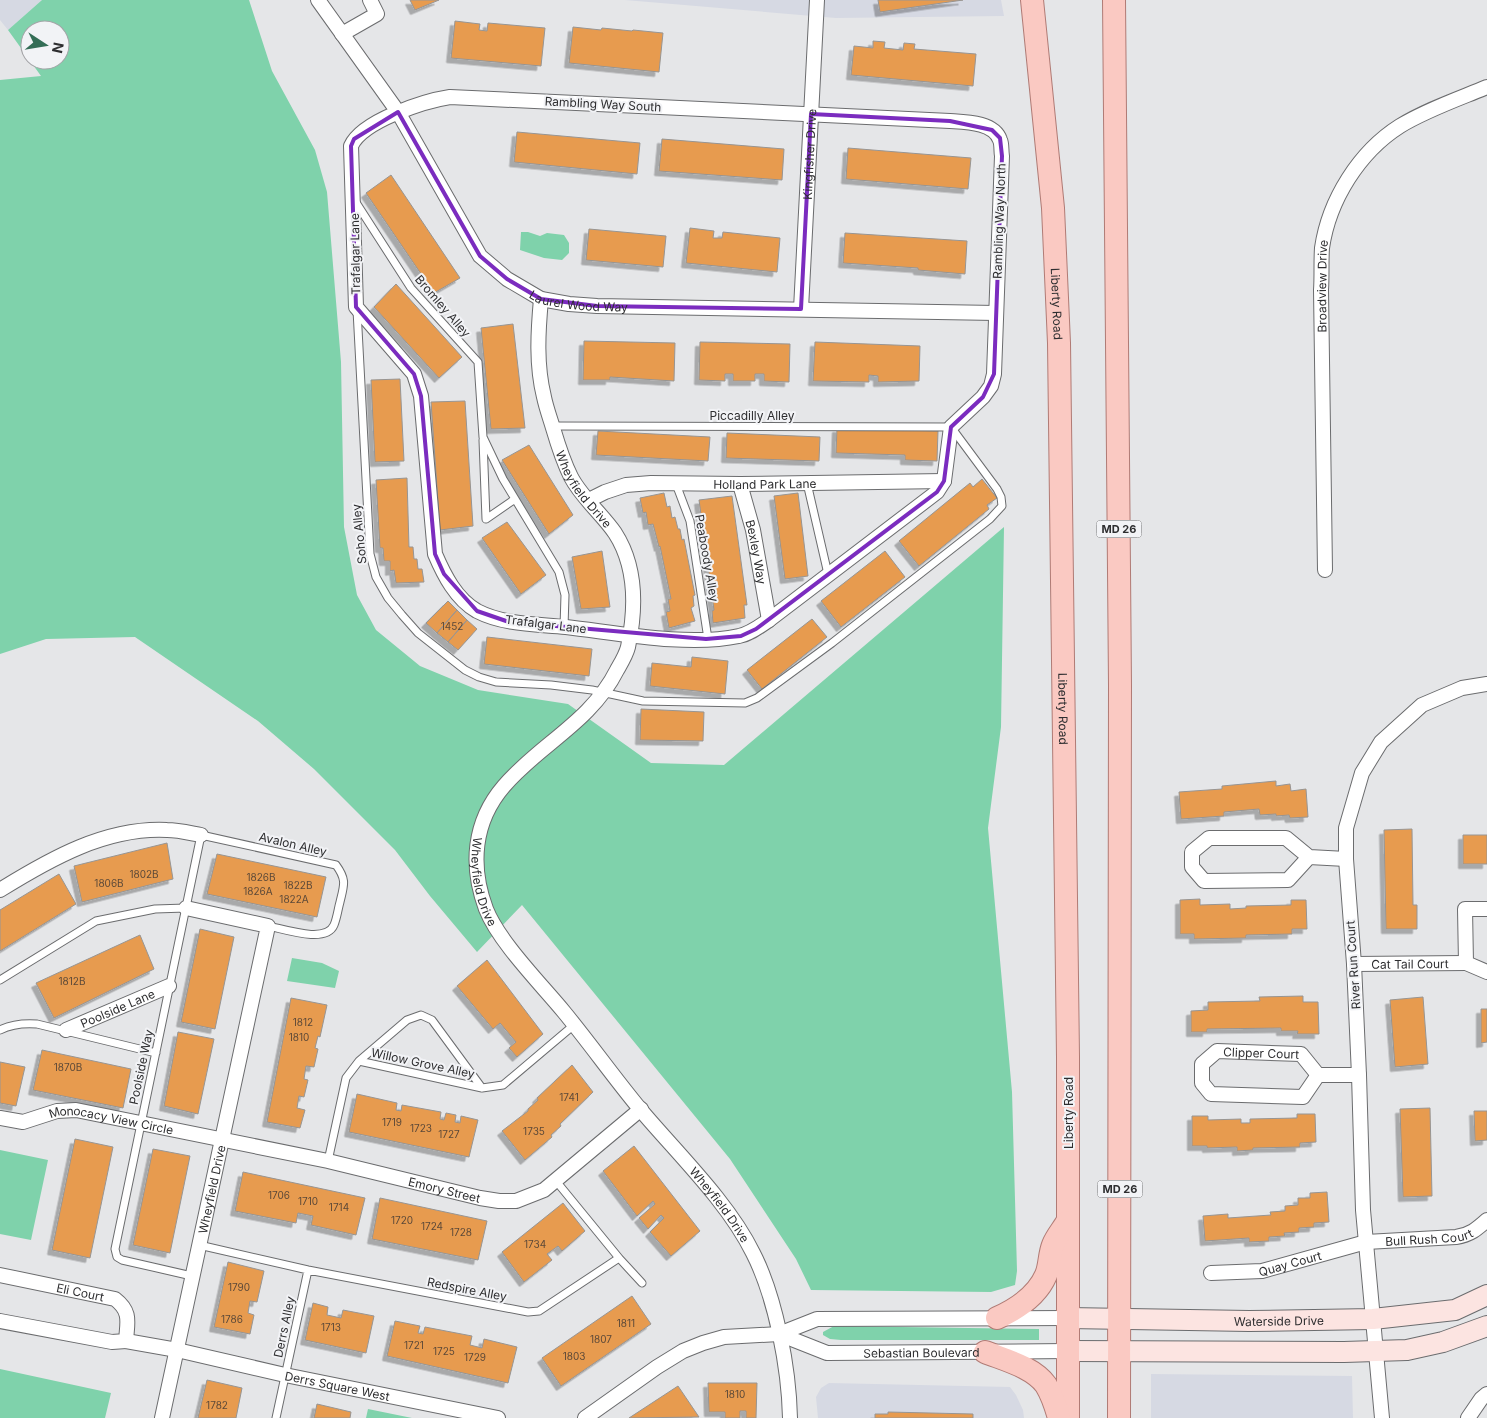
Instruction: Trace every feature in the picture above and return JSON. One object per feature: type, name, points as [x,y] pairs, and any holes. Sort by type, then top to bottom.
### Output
[{"type":"main road","name":"Liberty Road","points":[[1032,0],[1052,199],[1059,343],[1068,1057],[1068,1418]]},
{"type":"main road","name":"MD 26","points":[[1114,0],[1120,695],[1119,1418]]},
{"type":"main road","points":[[998,1318],[1014,1310],[1038,1288],[1046,1276],[1053,1245],[1068,1221]]},
{"type":"main road","points":[[985,1352],[1019,1366],[1037,1376],[1046,1385],[1059,1418]]},
{"type":"street","name":"Laurel Wood Way","points":[[318,0],[398,112],[480,256],[507,279],[541,299],[597,306],[996,312]]},
{"type":"street","points":[[342,34],[377,14],[370,0]]},
{"type":"street","name":"Kingfisher Drive","points":[[801,309],[817,0]]},
{"type":"street","name":"Broadview Drive","points":[[1325,570],[1321,290],[1322,248],[1328,222],[1355,167],[1373,146],[1400,126],[1487,87]]},
{"type":"street","name":"Rambling Way South","points":[[398,112],[432,100],[467,97],[811,114]]},
{"type":"street","name":"Trafalgar Lane","points":[[398,112],[360,133],[350,146],[354,199],[356,307],[414,374],[421,396],[435,554],[444,574],[459,595],[477,611],[509,622],[659,639],[708,639],[740,636],[756,629],[769,620],[937,492],[944,481]]},
{"type":"street","name":"Rambling Way North","points":[[811,114],[970,123],[984,126],[992,130],[1000,138],[1002,156],[994,374],[991,386],[984,397],[951,427]]},
{"type":"street","name":"Wheyfield Drive","points":[[541,299],[538,347],[543,395],[562,457],[572,479],[616,534],[626,555],[632,582],[634,606],[626,653],[604,693],[575,723],[503,787],[489,809],[477,840],[476,860],[480,891],[488,913],[503,939],[641,1110],[718,1199],[753,1253],[766,1285],[779,1334],[786,1370],[790,1418]]},
{"type":"street","points":[[944,481],[951,427]]},
{"type":"street","name":"Holland Park Lane","points":[[589,500],[626,485],[944,481]]},
{"type":"street","name":"Bexley Way","points":[[740,484],[753,530],[769,620]]},
{"type":"street","name":"River Run Court","points":[[1382,1418],[1363,1210],[1359,1075],[1354,964],[1346,859],[1346,828],[1362,773],[1381,742],[1422,705],[1462,688],[1487,684]]},
{"type":"street","points":[[0,890],[25,874],[71,850],[116,834],[143,830],[168,830],[201,835]]},
{"type":"street","points":[[1309,857],[1288,880],[1204,880],[1192,866],[1192,852],[1209,838],[1286,838],[1309,857],[1346,859]]},
{"type":"street","points":[[186,908],[268,926]]},
{"type":"street","points":[[1487,909],[1465,909],[1466,963],[1487,972]]},
{"type":"street","name":"Wheyfield Drive","points":[[162,1418],[268,926]]},
{"type":"street","name":"Cat Tail Court","points":[[1354,964],[1466,963]]},
{"type":"street","name":"Poolside Lane","points":[[66,1030],[169,986]]},
{"type":"street","name":"Clipper Court","points":[[1217,1051],[1301,1054],[1318,1075],[1303,1096],[1211,1094],[1202,1083],[1202,1064],[1217,1051]]},
{"type":"street","points":[[1318,1075],[1359,1075]]},
{"type":"street","name":"Monocacy View Circle","points":[[0,1118],[23,1122],[57,1111],[76,1110],[222,1139]]},
{"type":"street","name":"Emory Street","points":[[222,1139],[328,1161],[480,1198],[516,1201],[544,1190],[641,1110]]},
{"type":"street","name":"Bull Rush Court","points":[[1366,1242],[1466,1236],[1487,1220]]},
{"type":"street","name":"Quay Court","points":[[1211,1273],[1262,1271],[1366,1242]]},
{"type":"street","name":"Eli Court","points":[[0,1275],[115,1299],[123,1305],[128,1313],[126,1341]]},
{"type":"street","name":"Waterside Drive","points":[[1068,1318],[1249,1321],[1373,1319],[1455,1310],[1487,1295]]},
{"type":"street","name":"Sebastian Boulevard","points":[[585,1418],[657,1366],[683,1351],[703,1343],[724,1338],[779,1334],[818,1319],[1068,1318]]},
{"type":"street","points":[[0,1321],[112,1342],[126,1341],[177,1350]]},
{"type":"street","points":[[1068,1352],[1407,1350],[1424,1347],[1487,1326]]},
{"type":"street","name":"Sebastian Boulevard","points":[[779,1334],[827,1353],[1068,1352]]},
{"type":"street","name":"Derrs Square West","points":[[177,1350],[285,1375],[498,1418]]},
{"type":"street","points":[[1468,1418],[1481,1399],[1487,1394]]},
{"type":"lane","name":"Bromley Alley","points":[[354,199],[411,288],[478,362],[486,519],[516,499]]},
{"type":"lane","name":"Soho Alley","points":[[356,307],[370,554],[376,577],[388,598],[418,633],[465,670],[496,682],[551,685],[643,701],[745,703],[757,698],[832,643],[990,519],[1002,506],[1002,497],[997,489],[951,427]]},
{"type":"lane","name":"Piccadilly Alley","points":[[553,426],[951,427]]},
{"type":"lane","name":"Bromley Alley","points":[[483,438],[503,479],[559,572],[565,595],[564,627]]},
{"type":"lane","points":[[808,483],[828,574]]},
{"type":"lane","name":"Peaboody Alley","points":[[676,484],[690,521],[708,639]]},
{"type":"lane","name":"Poolside Way","points":[[192,1276],[122,1260],[117,1256],[115,1248],[201,835]]},
{"type":"lane","name":"Avalon Alley","points":[[201,835],[336,865],[343,875],[343,888],[334,926],[328,933],[318,935],[268,926]]},
{"type":"lane","points":[[0,980],[96,921],[155,908],[186,908]]},
{"type":"lane","name":"Willow Grove Alley","points":[[328,1161],[346,1078],[359,1061],[407,1020],[421,1015],[432,1020],[482,1088]]},
{"type":"lane","points":[[0,1030],[22,1023],[66,1030],[156,1053]]},
{"type":"lane","name":"Willow Grove Alley","points":[[359,1061],[482,1088],[503,1085],[574,1025]]},
{"type":"lane","points":[[556,1181],[619,1258],[642,1282]]},
{"type":"lane","name":"Redspire Alley","points":[[199,1245],[308,1270],[528,1312],[539,1311],[619,1258]]},
{"type":"lane","name":"Derrs Alley","points":[[276,1418],[308,1270]]},
{"type":"highlighted area","points":[[398,112],[480,256],[507,279],[541,299],[597,306],[801,309],[811,114],[950,121],[992,130],[1000,138],[1002,156],[994,374],[983,397],[951,427],[944,481],[937,492],[756,629],[741,636],[706,639],[509,622],[477,611],[444,574],[435,554],[421,396],[414,374],[356,307],[351,146],[354,139]]},
{"type":"shaded area","points":[[0,0],[42,0],[8,30],[0,20]]},
{"type":"shaded area","points":[[625,0],[1001,0],[1004,16],[836,18]]},
{"type":"shaded area","points":[[1151,1374],[1352,1376],[1353,1418],[1151,1418]]},
{"type":"shaded area","points":[[829,1383],[1010,1387],[1023,1410],[1024,1418],[818,1418],[816,1397],[821,1388]]},
{"type":"green space","points":[[42,0],[249,0],[272,71],[315,150],[327,192],[341,362],[344,527],[357,595],[376,630],[420,666],[478,690],[568,704],[651,763],[724,765],[1004,527],[1001,727],[988,828],[1012,1092],[1017,1271],[1015,1285],[991,1292],[811,1290],[796,1259],[730,1159],[522,905],[477,952],[430,896],[395,850],[314,769],[258,721],[135,637],[46,639],[0,654],[0,80],[41,76],[37,70],[70,70],[70,20],[20,20],[20,47],[8,30]]},
{"type":"green space","points":[[521,232],[540,236],[547,233],[564,235],[569,243],[569,253],[562,260],[544,258],[520,250]]},
{"type":"green space","points":[[292,958],[322,963],[339,971],[335,988],[287,981]]},
{"type":"green space","points":[[0,1150],[48,1160],[31,1240],[0,1234]]},
{"type":"green space","points":[[834,1326],[1039,1329],[1039,1340],[841,1340],[830,1339],[823,1335],[823,1332]]},
{"type":"green space","points":[[0,1369],[111,1393],[105,1418],[0,1418]]},
{"type":"green space","points":[[368,1409],[412,1418],[366,1418]]},
{"type":"building","points":[[410,0],[439,0],[415,10]]},
{"type":"building","points":[[878,0],[963,0],[880,12]]},
{"type":"building","points":[[455,21],[480,24],[479,30],[487,31],[488,23],[545,28],[541,66],[451,58]]},
{"type":"building","points":[[573,27],[663,33],[659,72],[569,63]]},
{"type":"building","points":[[873,41],[885,42],[884,48],[903,50],[904,43],[915,44],[914,49],[976,54],[973,86],[851,75],[854,46],[873,48]]},
{"type":"building","points":[[517,132],[640,143],[637,174],[514,162]]},
{"type":"building","points":[[662,139],[784,149],[782,180],[659,171]]},
{"type":"building","points":[[848,148],[971,158],[968,189],[846,179]]},
{"type":"building","points":[[391,175],[460,278],[434,293],[366,193]]},
{"type":"building","points":[[690,228],[714,231],[713,238],[722,238],[723,232],[780,238],[777,272],[686,263]]},
{"type":"building","points":[[589,229],[666,236],[663,267],[586,260]]},
{"type":"building","points":[[845,233],[967,241],[965,274],[918,270],[918,268],[843,263]]},
{"type":"building","points":[[396,284],[462,357],[439,378],[374,307]]},
{"type":"building","points":[[513,324],[525,428],[491,429],[481,328]]},
{"type":"building","points":[[584,341],[675,343],[674,381],[610,377],[610,380],[583,380]]},
{"type":"building","points":[[700,342],[790,344],[789,382],[764,381],[764,374],[755,374],[755,381],[733,381],[733,374],[725,374],[725,381],[699,380]]},
{"type":"building","points":[[815,342],[920,346],[919,381],[878,382],[878,376],[869,375],[869,382],[813,381]]},
{"type":"building","points":[[400,379],[404,461],[375,462],[371,380]]},
{"type":"building","points":[[465,401],[473,526],[440,530],[431,402]]},
{"type":"building","points":[[837,428],[938,431],[937,461],[905,460],[905,455],[836,453]]},
{"type":"building","points":[[598,431],[710,437],[708,461],[596,455]]},
{"type":"building","points":[[727,433],[820,437],[819,461],[726,458]]},
{"type":"building","points":[[529,445],[573,515],[549,534],[502,460]]},
{"type":"building","points":[[407,478],[409,547],[413,547],[414,559],[417,559],[418,569],[422,569],[424,582],[396,583],[394,570],[390,571],[390,561],[384,561],[383,548],[380,548],[376,480]]},
{"type":"building","points":[[982,479],[997,498],[987,505],[989,509],[919,566],[899,541],[970,483],[973,487]]},
{"type":"building","points":[[664,493],[667,507],[670,506],[672,518],[675,517],[682,540],[684,539],[695,595],[693,596],[694,606],[691,608],[695,621],[669,628],[666,612],[670,611],[668,599],[671,599],[660,546],[653,524],[648,525],[646,512],[643,513],[640,498]]},
{"type":"building","points":[[798,493],[808,576],[785,579],[774,496]]},
{"type":"building","points":[[732,496],[747,605],[744,605],[745,618],[713,623],[712,611],[714,610],[699,500]]},
{"type":"building","points":[[507,522],[546,575],[521,594],[482,538]]},
{"type":"building","points":[[602,551],[610,607],[581,609],[572,557]]},
{"type":"building","points":[[885,551],[905,577],[841,627],[821,601]]},
{"type":"building","points":[[448,601],[457,610],[437,633],[426,623]]},
{"type":"building","points":[[457,610],[467,620],[448,642],[437,633]]},
{"type":"building","points":[[812,619],[827,637],[762,689],[747,670]]},
{"type":"building","points":[[467,620],[477,629],[458,650],[448,642]]},
{"type":"building","points":[[487,637],[592,649],[589,676],[484,664]]},
{"type":"building","points":[[692,657],[728,661],[725,694],[650,686],[652,663],[691,667]]},
{"type":"building","points":[[641,709],[704,712],[703,741],[640,740]]},
{"type":"building","points":[[1276,781],[1276,786],[1290,784],[1291,791],[1306,789],[1308,817],[1290,818],[1289,815],[1260,815],[1259,809],[1224,812],[1224,816],[1181,819],[1179,792],[1222,789],[1222,786]]},
{"type":"building","points":[[1412,829],[1413,905],[1417,905],[1417,929],[1386,929],[1384,830]]},
{"type":"building","points":[[1463,835],[1487,835],[1487,864],[1463,864]]},
{"type":"building","points":[[167,843],[173,879],[82,902],[74,866]]},
{"type":"building","points":[[217,854],[326,877],[317,917],[207,894]]},
{"type":"building","points":[[59,874],[76,904],[0,951],[0,910]]},
{"type":"building","points":[[1200,899],[1200,905],[1230,904],[1230,909],[1246,908],[1246,906],[1291,905],[1291,900],[1306,900],[1307,929],[1292,929],[1292,934],[1246,935],[1246,938],[1194,939],[1194,934],[1180,934],[1180,900]]},
{"type":"building","points":[[200,929],[234,937],[215,1029],[181,1022]]},
{"type":"building","points":[[140,935],[154,969],[54,1018],[36,983]]},
{"type":"building","points":[[487,960],[543,1034],[517,1057],[509,1048],[516,1042],[500,1023],[493,1029],[457,986]]},
{"type":"building","points":[[1303,996],[1303,1002],[1318,1002],[1319,1034],[1297,1034],[1298,1031],[1281,1031],[1281,1028],[1207,1029],[1207,1032],[1191,1032],[1191,1011],[1208,1010],[1208,1002],[1260,1001],[1259,997]]},
{"type":"building","points":[[1423,997],[1428,1064],[1395,1067],[1390,1000]]},
{"type":"building","points":[[291,998],[327,1005],[320,1037],[318,1036],[315,1048],[318,1049],[314,1067],[306,1066],[304,1079],[308,1080],[304,1097],[299,1096],[297,1108],[305,1110],[300,1128],[267,1122]]},
{"type":"building","points":[[1481,1009],[1487,1009],[1487,1042],[1481,1043]]},
{"type":"building","points":[[178,1032],[214,1039],[198,1114],[164,1106]]},
{"type":"building","points":[[42,1050],[131,1069],[123,1108],[33,1090]]},
{"type":"building","points":[[0,1062],[25,1067],[16,1106],[0,1103]]},
{"type":"building","points":[[572,1065],[593,1092],[560,1124],[561,1126],[551,1135],[552,1137],[525,1160],[502,1131],[528,1111],[538,1100],[537,1098]]},
{"type":"building","points":[[357,1094],[397,1103],[396,1110],[401,1111],[402,1105],[441,1112],[440,1119],[444,1120],[446,1113],[456,1115],[455,1122],[460,1123],[461,1116],[478,1120],[469,1157],[349,1132]]},
{"type":"building","points":[[1430,1108],[1432,1196],[1403,1197],[1400,1109]]},
{"type":"building","points":[[1474,1111],[1487,1111],[1487,1140],[1475,1141]]},
{"type":"building","points":[[1297,1114],[1315,1114],[1316,1142],[1300,1143],[1300,1147],[1253,1148],[1253,1150],[1237,1151],[1237,1147],[1207,1148],[1207,1146],[1192,1146],[1192,1116],[1208,1116],[1208,1120],[1241,1119],[1241,1123],[1250,1123],[1250,1119],[1297,1118]]},
{"type":"building","points":[[75,1139],[113,1147],[90,1258],[52,1250]]},
{"type":"building","points":[[634,1146],[700,1231],[671,1256],[650,1232],[664,1218],[661,1215],[648,1229],[639,1218],[655,1204],[653,1201],[637,1216],[603,1171]]},
{"type":"building","points":[[153,1149],[190,1156],[170,1253],[133,1245]]},
{"type":"building","points":[[243,1172],[365,1198],[356,1235],[311,1225],[313,1216],[298,1213],[296,1223],[235,1211]]},
{"type":"building","points":[[1327,1192],[1329,1222],[1314,1223],[1314,1227],[1299,1228],[1299,1232],[1284,1233],[1285,1236],[1269,1237],[1269,1241],[1249,1242],[1249,1238],[1205,1241],[1203,1216],[1228,1214],[1228,1218],[1271,1215],[1270,1212],[1285,1211],[1285,1206],[1298,1205],[1298,1198],[1310,1198],[1310,1193]]},
{"type":"building","points":[[380,1198],[487,1221],[478,1260],[372,1239]]},
{"type":"building","points":[[563,1203],[585,1231],[562,1251],[558,1246],[547,1254],[552,1260],[524,1282],[502,1252]]},
{"type":"building","points":[[228,1262],[264,1271],[257,1302],[250,1301],[248,1313],[254,1315],[250,1334],[214,1327]]},
{"type":"building","points":[[632,1296],[651,1324],[561,1386],[542,1358]]},
{"type":"building","points":[[313,1303],[328,1307],[327,1315],[341,1318],[343,1310],[374,1316],[366,1353],[305,1340]]},
{"type":"building","points":[[395,1321],[420,1326],[418,1333],[423,1334],[425,1327],[472,1336],[470,1345],[482,1348],[484,1339],[517,1347],[508,1383],[387,1356]]},
{"type":"building","points":[[207,1380],[242,1388],[236,1418],[198,1418]]},
{"type":"building","points":[[708,1383],[757,1383],[756,1418],[746,1418],[746,1411],[740,1411],[740,1418],[725,1418],[725,1412],[709,1412]]},
{"type":"building","points":[[678,1386],[699,1417],[629,1418]]},
{"type":"building","points":[[317,1404],[351,1412],[350,1418],[314,1418]]},
{"type":"building","points":[[888,1412],[973,1414],[973,1418],[875,1418],[875,1414],[888,1414]]}]
